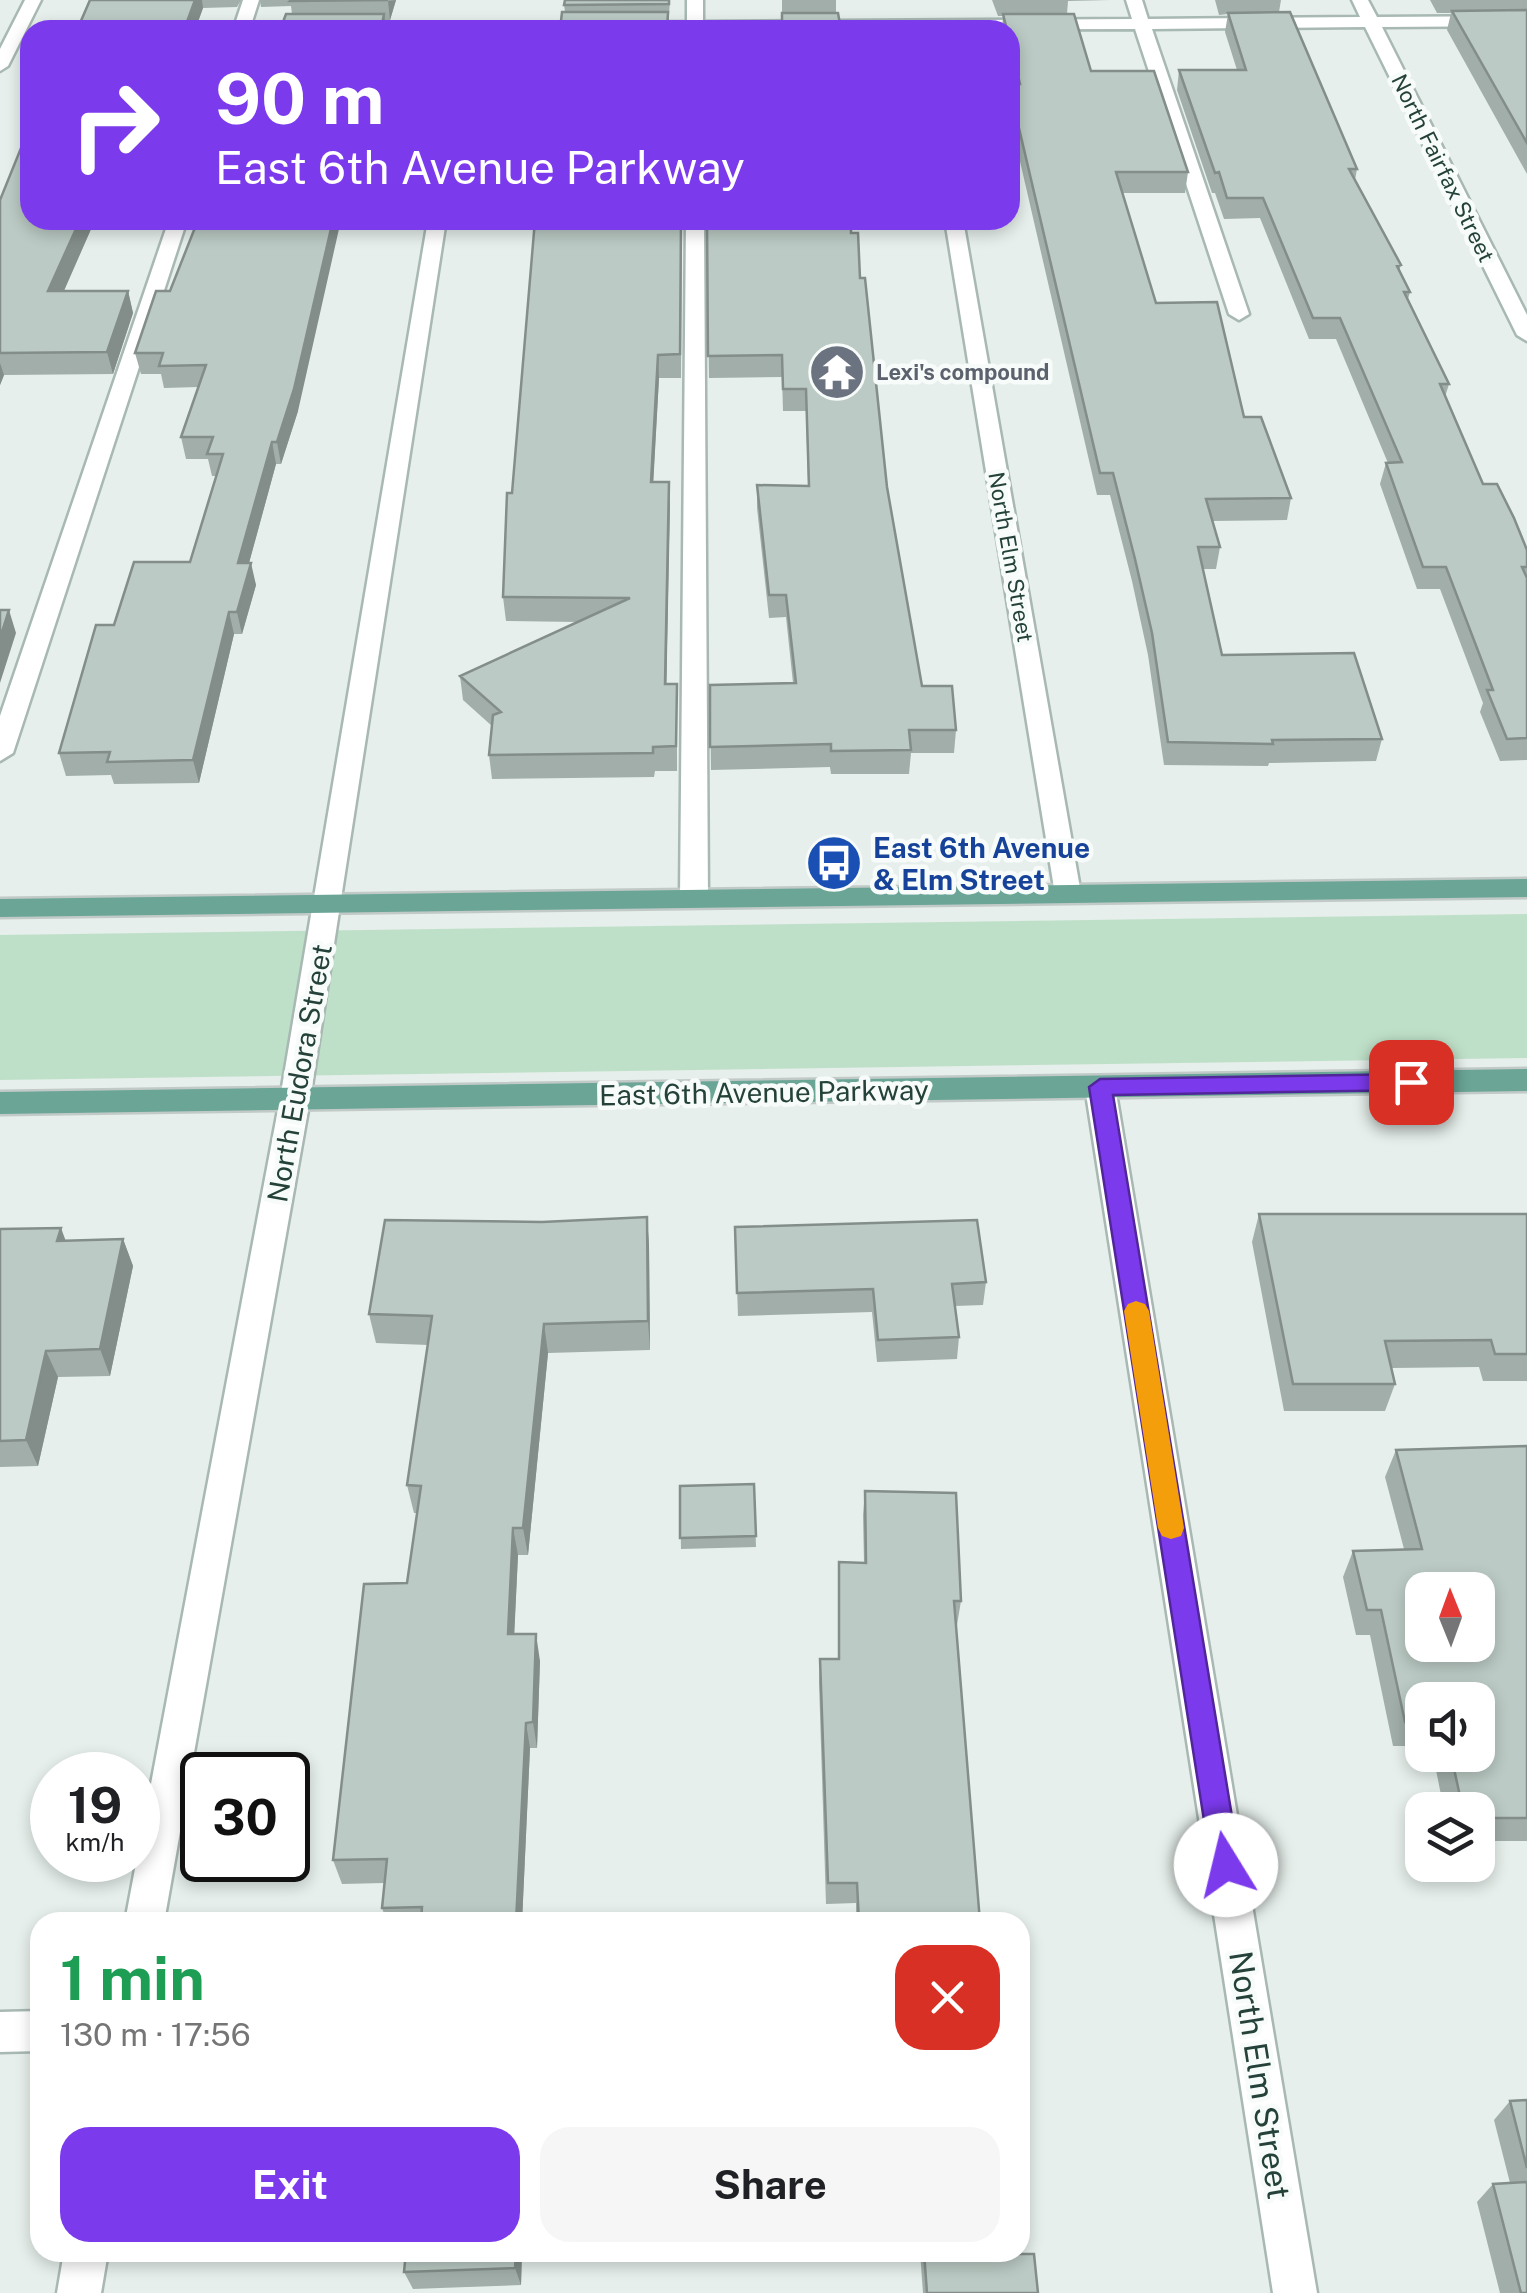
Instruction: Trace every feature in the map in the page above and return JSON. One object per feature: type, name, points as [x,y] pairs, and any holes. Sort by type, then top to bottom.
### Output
[{"type":"main road","points":[[0,908],[1527,888]]},
{"type":"main road","name":"East 6th Avenue Parkway","points":[[0,1103],[1527,1080]]},
{"type":"street","points":[[1134,0],[1239,314]]},
{"type":"street","name":"North Fairfax Street","points":[[1360,0],[1527,335]]},
{"type":"street","points":[[1020,23],[1527,21]]},
{"type":"street","points":[[0,66],[20,37]]},
{"type":"street","points":[[0,752],[175,230]]},
{"type":"street","name":"North Eudora Street","points":[[146,1912],[296,1099],[435,230]]},
{"type":"street","points":[[694,899],[695,230]]},
{"type":"street","name":"North Elm Street","points":[[956,230],[1068,894]]},
{"type":"street","name":"North Elm Street","points":[[1100,1087],[1295,2293]]},
{"type":"street","points":[[0,2032],[30,2031]]},
{"type":"street","points":[[80,2293],[85,2262]]},
{"type":"green space","points":[[1527,914],[1527,1058],[0,1080],[0,935]]},
{"type":"building","points":[[90,0],[195,0],[188,20],[81,20]]},
{"type":"building","points":[[565,0],[669,0],[669,4],[564,5]]},
{"type":"building","points":[[1527,10],[1527,143],[1452,11]]},
{"type":"building","points":[[562,12],[668,12],[668,20],[561,20]]},
{"type":"building","points":[[1290,12],[1357,169],[1349,169],[1401,265],[1397,266],[1410,292],[1404,292],[1449,384],[1440,384],[1483,484],[1497,484],[1527,550],[1527,567],[1522,567],[1527,578],[1527,738],[1507,739],[1487,690],[1493,690],[1446,567],[1423,567],[1386,463],[1402,462],[1340,318],[1313,318],[1263,198],[1227,198],[1179,70],[1246,70],[1228,13]]},
{"type":"building","points":[[782,13],[838,13],[839,20],[782,20]]},
{"type":"building","points":[[286,14],[384,14],[383,20],[284,20]]},
{"type":"building","points":[[1003,14],[1074,14],[1091,71],[1154,71],[1188,172],[1116,172],[1156,303],[1217,302],[1244,417],[1261,417],[1291,498],[1206,499],[1220,547],[1198,547],[1222,655],[1354,653],[1382,739],[1272,740],[1273,744],[1168,742],[1152,633],[1135,559],[1113,473],[1100,473],[1020,133],[1020,20],[1004,20]]},
{"type":"building","points":[[20,150],[20,230],[75,230],[48,291],[128,291],[107,352],[0,353],[0,200]]},
{"type":"building","points":[[194,230],[331,230],[294,389],[277,442],[272,442],[238,563],[251,563],[237,612],[229,612],[193,760],[107,762],[110,752],[59,753],[96,625],[114,625],[134,562],[190,562],[223,454],[207,454],[213,437],[181,437],[206,365],[159,366],[163,353],[135,353],[156,291],[170,291]]},
{"type":"building","points":[[534,230],[681,230],[680,354],[658,355],[651,482],[669,482],[665,684],[677,684],[676,746],[653,747],[653,753],[489,755],[493,715],[501,712],[460,676],[630,598],[503,597],[507,493],[512,493]]},
{"type":"building","points":[[707,230],[858,233],[860,278],[865,278],[887,487],[922,686],[952,686],[956,730],[909,730],[911,750],[831,751],[831,744],[710,747],[710,685],[796,683],[786,595],[769,595],[757,485],[809,486],[806,389],[783,389],[782,355],[708,356]]},
{"type":"building","points":[[0,610],[9,610],[0,638]]},
{"type":"building","points":[[1259,1214],[1527,1214],[1527,1354],[1495,1354],[1491,1340],[1385,1341],[1395,1384],[1293,1384]]},
{"type":"building","points":[[647,1217],[648,1321],[544,1324],[523,1528],[513,1528],[508,1634],[536,1634],[533,1722],[526,1723],[517,1912],[382,1908],[387,1859],[333,1860],[364,1584],[407,1583],[421,1486],[407,1485],[432,1316],[369,1314],[385,1220],[542,1222]]},
{"type":"building","points":[[977,1220],[986,1282],[952,1284],[959,1337],[878,1340],[873,1289],[737,1293],[735,1227]]},
{"type":"building","points":[[61,1228],[57,1241],[123,1239],[100,1349],[46,1351],[26,1440],[0,1441],[0,1229]]},
{"type":"building","points":[[1527,1446],[1527,1818],[1495,1818],[1495,1792],[1459,1792],[1455,1772],[1495,1772],[1495,1682],[1405,1682],[1405,1722],[1381,1610],[1367,1610],[1353,1551],[1422,1549],[1396,1450]]},
{"type":"building","points":[[754,1484],[756,1536],[680,1538],[680,1486]]},
{"type":"building","points":[[865,1491],[956,1493],[961,1601],[954,1601],[979,1912],[858,1912],[857,1883],[828,1883],[820,1659],[839,1659],[839,1562],[866,1563]]},
{"type":"building","points":[[1527,2100],[1527,2168],[1510,2101]]},
{"type":"building","points":[[1527,2182],[1527,2293],[1521,2293],[1493,2184]]},
{"type":"building","points":[[1030,2254],[1034,2254],[1038,2293],[927,2293],[925,2262],[1030,2262]]},
{"type":"building","points":[[405,2262],[515,2262],[515,2268],[404,2272]]},
{"type":"slow traffic","points":[[1136,1311],[1171,1528]]},
{"type":"place","name":"Lexi's compound","points":[[837,372]]},
{"type":"place","name":"East 6th Avenue & Elm Street","points":[[834,863]]},
{"type":"route","points":[[1226,1865],[1100,1087],[1411,1082]]}]
